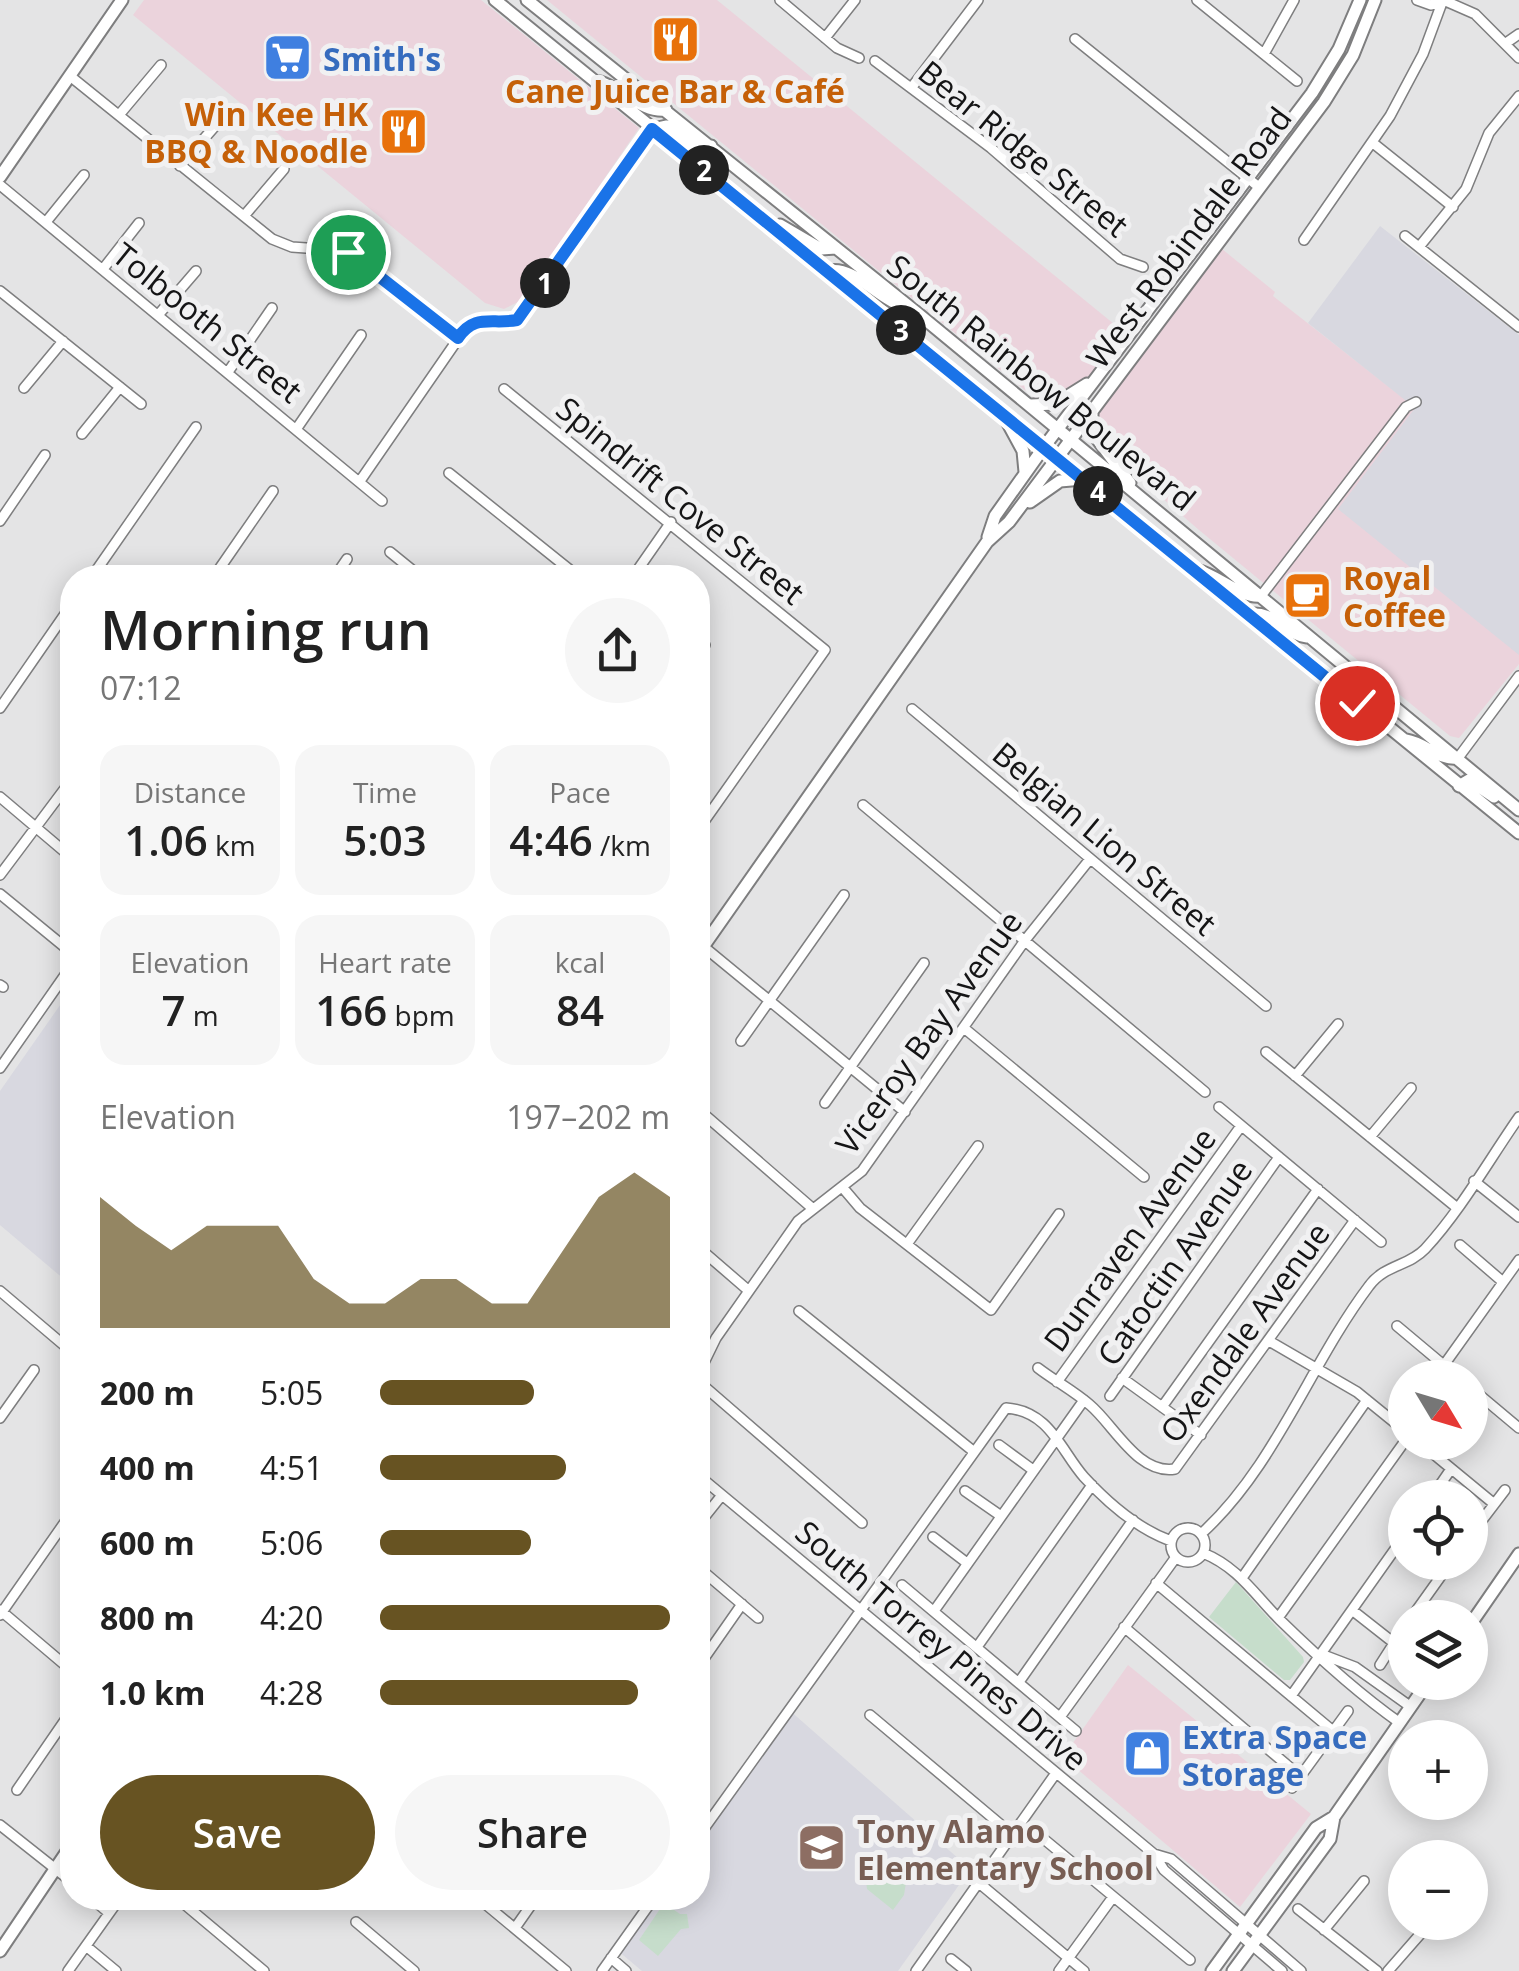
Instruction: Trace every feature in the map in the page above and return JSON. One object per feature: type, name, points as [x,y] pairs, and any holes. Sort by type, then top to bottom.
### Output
[{"type":"main road","points":[[0,181],[122,0]]},
{"type":"main road","name":"South Rainbow Boulevard","points":[[496,0],[1519,834]]},
{"type":"main road","name":"South Rainbow Boulevard","points":[[528,0],[1029,404],[1515,807]]},
{"type":"main road","name":"West Robindale Road","points":[[987,542],[996,516],[1057,429],[1322,79],[1360,0]]},
{"type":"main road","name":"West Robindale Road","points":[[710,932],[987,542],[1009,522],[1335,86],[1375,0]]},
{"type":"main road","points":[[591,80],[622,89],[648,109],[666,110]]},
{"type":"main road","points":[[652,129],[667,126],[692,144],[711,146]]},
{"type":"main road","points":[[766,220],[796,232],[821,249],[836,248]]},
{"type":"main road","points":[[829,271],[848,272],[886,300],[913,310]]},
{"type":"main road","points":[[1150,332],[1146,327],[1168,284]]},
{"type":"main road","points":[[1029,404],[1054,404],[1098,376]]},
{"type":"main road","points":[[1093,408],[1090,426],[1095,438],[1145,502]]},
{"type":"main road","points":[[1002,412],[1024,451],[1026,473]]},
{"type":"main road","points":[[1009,522],[1052,485],[1083,479]]},
{"type":"main road","points":[[1193,569],[1220,576],[1248,596],[1260,596]]},
{"type":"main road","points":[[1248,615],[1266,614],[1289,632],[1312,638]]},
{"type":"main road","points":[[1402,739],[1423,743],[1444,758],[1458,758]]},
{"type":"main road","points":[[1459,786],[1469,780],[1515,807]]},
{"type":"main road","points":[[1487,1600],[1519,1554]]},
{"type":"main road","points":[[1402,1720],[1415,1700]]},
{"type":"main road","points":[[1212,1971],[1316,1828],[1334,1816],[1388,1740]]},
{"type":"main road","points":[[1233,1971],[1330,1839],[1334,1816]]},
{"type":"main road","points":[[0,1951],[60,1862]]},
{"type":"street","points":[[780,0],[825,38],[859,58]]},
{"type":"street","points":[[825,38],[855,0]]},
{"type":"street","points":[[912,87],[978,0]]},
{"type":"street","points":[[1197,0],[1297,81]]},
{"type":"street","points":[[1264,54],[1294,0]]},
{"type":"street","points":[[1417,0],[1430,5],[1443,0],[1475,14],[1519,58]]},
{"type":"street","points":[[1304,240],[1373,143],[1416,68],[1443,0]]},
{"type":"street","points":[[1506,43],[1519,34]]},
{"type":"street","points":[[1075,39],[1260,188]]},
{"type":"street","name":"Bear Ridge Street","points":[[875,61],[991,148],[1120,259],[1143,266]]},
{"type":"street","points":[[119,115],[161,65]]},
{"type":"street","points":[[70,76],[280,243],[348,252],[458,338]]},
{"type":"street","points":[[1419,247],[1466,189],[1488,133],[1519,96]]},
{"type":"street","points":[[180,166],[222,117]]},
{"type":"street","points":[[360,481],[466,326],[483,319],[509,322],[522,316],[652,129]]},
{"type":"street","points":[[1373,143],[1453,207]]},
{"type":"street","points":[[244,216],[284,168]]},
{"type":"street","points":[[46,222],[84,175]]},
{"type":"street","name":"Tolbooth Street","points":[[0,181],[382,500]]},
{"type":"street","points":[[103,269],[139,223]]},
{"type":"street","points":[[1405,236],[1519,327]]},
{"type":"street","points":[[160,314],[196,271]]},
{"type":"street","points":[[2,295],[142,404]]},
{"type":"street","points":[[228,372],[272,308]]},
{"type":"street","points":[[297,428],[361,335]]},
{"type":"street","points":[[24,388],[63,341]]},
{"type":"street","points":[[82,434],[120,387]]},
{"type":"street","name":"Spindrift Cove Street","points":[[504,389],[825,650],[710,813]]},
{"type":"street","points":[[1260,596],[1406,407],[1416,402]]},
{"type":"street","points":[[100,565],[196,427]]},
{"type":"street","points":[[0,521],[45,455]]},
{"type":"street","points":[[449,473],[564,565]]},
{"type":"street","points":[[221,565],[273,490]]},
{"type":"street","points":[[641,565],[671,522]]},
{"type":"street","points":[[390,552],[406,565]]},
{"type":"street","points":[[343,565],[347,559]]},
{"type":"street","points":[[0,708],[60,621]]},
{"type":"street","points":[[1458,758],[1519,676]]},
{"type":"street","name":"Belgian Lion Street","points":[[912,708],[1266,1006]]},
{"type":"street","points":[[0,875],[60,796]]},
{"type":"street","points":[[0,797],[60,847]]},
{"type":"street","points":[[862,805],[1026,938],[1205,1092]]},
{"type":"street","name":"Viceroy Bay Avenue","points":[[710,1351],[748,1292],[812,1208],[862,1172],[1026,938],[1090,858]]},
{"type":"street","points":[[0,894],[60,943]]},
{"type":"street","points":[[741,1040],[844,895]]},
{"type":"street","points":[[710,955],[852,1066],[904,1112]]},
{"type":"street","points":[[824,1103],[924,962]]},
{"type":"street","points":[[0,1068],[60,982]]},
{"type":"street","points":[[1296,1076],[1338,1024]]},
{"type":"street","points":[[964,1028],[1144,1178]]},
{"type":"street","points":[[1266,1052],[1456,1207]]},
{"type":"street","points":[[1370,1137],[1411,1088]]},
{"type":"street","points":[[1219,1108],[1382,1242]]},
{"type":"street","points":[[1204,1553],[1202,1534],[1300,1402],[1326,1347],[1371,1283],[1394,1264],[1423,1251],[1519,1117]]},
{"type":"street","points":[[710,1119],[812,1208]]},
{"type":"street","name":"Dunraven Avenue","points":[[1058,1382],[1241,1126]]},
{"type":"street","points":[[908,1244],[978,1146]]},
{"type":"street","name":"Catoctin Avenue","points":[[1110,1396],[1280,1158]]},
{"type":"street","points":[[1474,1181],[1519,1217]]},
{"type":"street","points":[[843,1188],[860,1208],[991,1310],[1059,1214]]},
{"type":"street","points":[[1162,1407],[1318,1189]]},
{"type":"street","name":"Oxendale Avenue","points":[[1084,1400],[1125,1444],[1156,1467],[1172,1470],[1201,1436],[1355,1220]]},
{"type":"street","points":[[1460,1246],[1503,1282]]},
{"type":"street","points":[[710,1258],[748,1292]]},
{"type":"street","points":[[1448,1360],[1519,1260]]},
{"type":"street","points":[[0,1291],[60,1342]]},
{"type":"street","points":[[799,1311],[973,1451]]},
{"type":"street","points":[[1397,1326],[1438,1360]]},
{"type":"street","points":[[1269,1341],[1367,1400],[1388,1417]]},
{"type":"street","points":[[934,1612],[1084,1400],[1038,1368]]},
{"type":"street","points":[[0,1418],[34,1370]]},
{"type":"street","points":[[1122,1378],[1201,1436]]},
{"type":"street","points":[[710,1389],[862,1522]]},
{"type":"street","points":[[1242,1578],[1367,1400]]},
{"type":"street","points":[[1488,1402],[1519,1428]]},
{"type":"street","points":[[710,1819],[1003,1410],[1024,1411],[1057,1436],[1092,1484],[1133,1520],[1172,1541],[1176,1557]]},
{"type":"street","points":[[999,1445],[1033,1470]]},
{"type":"street","points":[[1278,1618],[1391,1460]]},
{"type":"street","points":[[1440,1460],[1493,1504]]},
{"type":"street","points":[[1443,1480],[1451,1469]]},
{"type":"street","points":[[976,1647],[1092,1484]]},
{"type":"street","name":"South Torrey Pines Drive","points":[[710,1485],[1154,1854],[1171,1859],[1256,1940],[1282,1971]]},
{"type":"street","points":[[1488,1511],[1506,1490]]},
{"type":"street","points":[[965,1491],[1001,1516]]},
{"type":"street","points":[[710,1510],[722,1495]]},
{"type":"street","points":[[1019,1682],[1133,1520]]},
{"type":"street","points":[[1172,1541],[1187,1528],[1202,1534]]},
{"type":"street","points":[[60,1529],[1,1612],[60,1661]]},
{"type":"street","points":[[933,1537],[967,1563]]},
{"type":"street","points":[[1204,1553],[1242,1578],[1278,1618],[1321,1654],[1343,1681],[1396,1720]]},
{"type":"street","points":[[1176,1557],[1191,1562],[1204,1553]]},
{"type":"street","points":[[1060,1717],[1176,1557]]},
{"type":"street","points":[[1291,1696],[1388,1558]]},
{"type":"street","points":[[710,1577],[758,1618]]},
{"type":"street","points":[[1156,1583],[1333,1731]]},
{"type":"street","points":[[902,1585],[1076,1731]]},
{"type":"street","points":[[710,1650],[742,1604]]},
{"type":"street","points":[[1352,1610],[1388,1638]]},
{"type":"street","points":[[1124,1627],[1300,1776]]},
{"type":"street","points":[[1380,1665],[1388,1652]]},
{"type":"street","points":[[1321,1654],[1355,1667],[1411,1706]]},
{"type":"street","points":[[1292,1788],[1348,1712]]},
{"type":"street","points":[[870,1715],[1013,1836]]},
{"type":"street","points":[[17,1790],[60,1727]]},
{"type":"street","points":[[916,1971],[1056,1773]]},
{"type":"street","points":[[0,1825],[60,1872]]},
{"type":"street","points":[[1039,1836],[1190,1960]]},
{"type":"street","points":[[1324,1930],[1364,1881]]},
{"type":"street","points":[[979,1882],[1084,1971]]},
{"type":"street","points":[[1059,1971],[1112,1896]]},
{"type":"street","points":[[1298,1908],[1377,1971]]},
{"type":"street","points":[[68,1971],[109,1912],[106,1910]]},
{"type":"street","points":[[191,1910],[264,1971]]},
{"type":"street","points":[[493,1910],[566,1971]]},
{"type":"street","points":[[515,1928],[528,1910]]},
{"type":"street","points":[[602,1971],[645,1910]]},
{"type":"street","points":[[356,1922],[414,1971]]},
{"type":"street","name":"South Torrey Pines Drive","points":[[1256,1940],[1302,1971]]},
{"type":"street","points":[[1388,1971],[1415,1940]]},
{"type":"street","points":[[86,1946],[116,1971]]},
{"type":"street","points":[[611,1958],[626,1971]]},
{"type":"street","points":[[951,1959],[966,1971]]},
{"type":"shaded area","points":[[144,0],[481,0],[639,128],[520,301],[504,309],[485,303],[133,15]]},
{"type":"shaded area","points":[[547,0],[717,0],[1125,333],[1090,376],[1053,401],[1037,400]]},
{"type":"shaded area","points":[[1380,226],[1519,335],[1519,655],[1338,509],[1415,408],[1308,323]]},
{"type":"shaded area","points":[[1222,249],[1275,292],[1273,296],[1416,408],[1519,655],[1519,664],[1459,738],[1450,736],[1199,530],[1117,459],[1097,430],[1097,412]]},
{"type":"shaded area","points":[[60,1005],[60,1276],[0,1225],[0,1091]]},
{"type":"shaded area","points":[[1128,1665],[1311,1814],[1240,1907],[1063,1757]]},
{"type":"shaded area","name":"Tony Alamo Elementary School","points":[[788,1709],[959,1859],[959,1885],[898,1971],[642,1971],[617,1950],[645,1910],[710,1910],[710,1820]]},
{"type":"green space","points":[[1236,1582],[1303,1657],[1304,1662],[1290,1680],[1284,1680],[1209,1617]]},
{"type":"green space","points":[[886,1857],[906,1883],[904,1895],[893,1910],[867,1889],[866,1881]]},
{"type":"green space","points":[[659,1910],[687,1914],[689,1928],[681,1929],[658,1956],[639,1940]]},
{"type":"place","name":"Cane Juice Bar & Café","points":[[675,40]]},
{"type":"place","name":"Smith's","points":[[288,58]]},
{"type":"place","name":"Win Kee HK BBQ & Noodle","points":[[403,131]]},
{"type":"place","name":"Royal Coffee","points":[[1308,595]]},
{"type":"place","name":"Extra Space Storage","points":[[1147,1754]]},
{"type":"place","name":"Tony Alamo Elementary School","points":[[822,1848]]},
{"type":"route","points":[[348,252],[458,338],[466,326],[483,319],[517,320],[652,129],[1357,703]]}]
